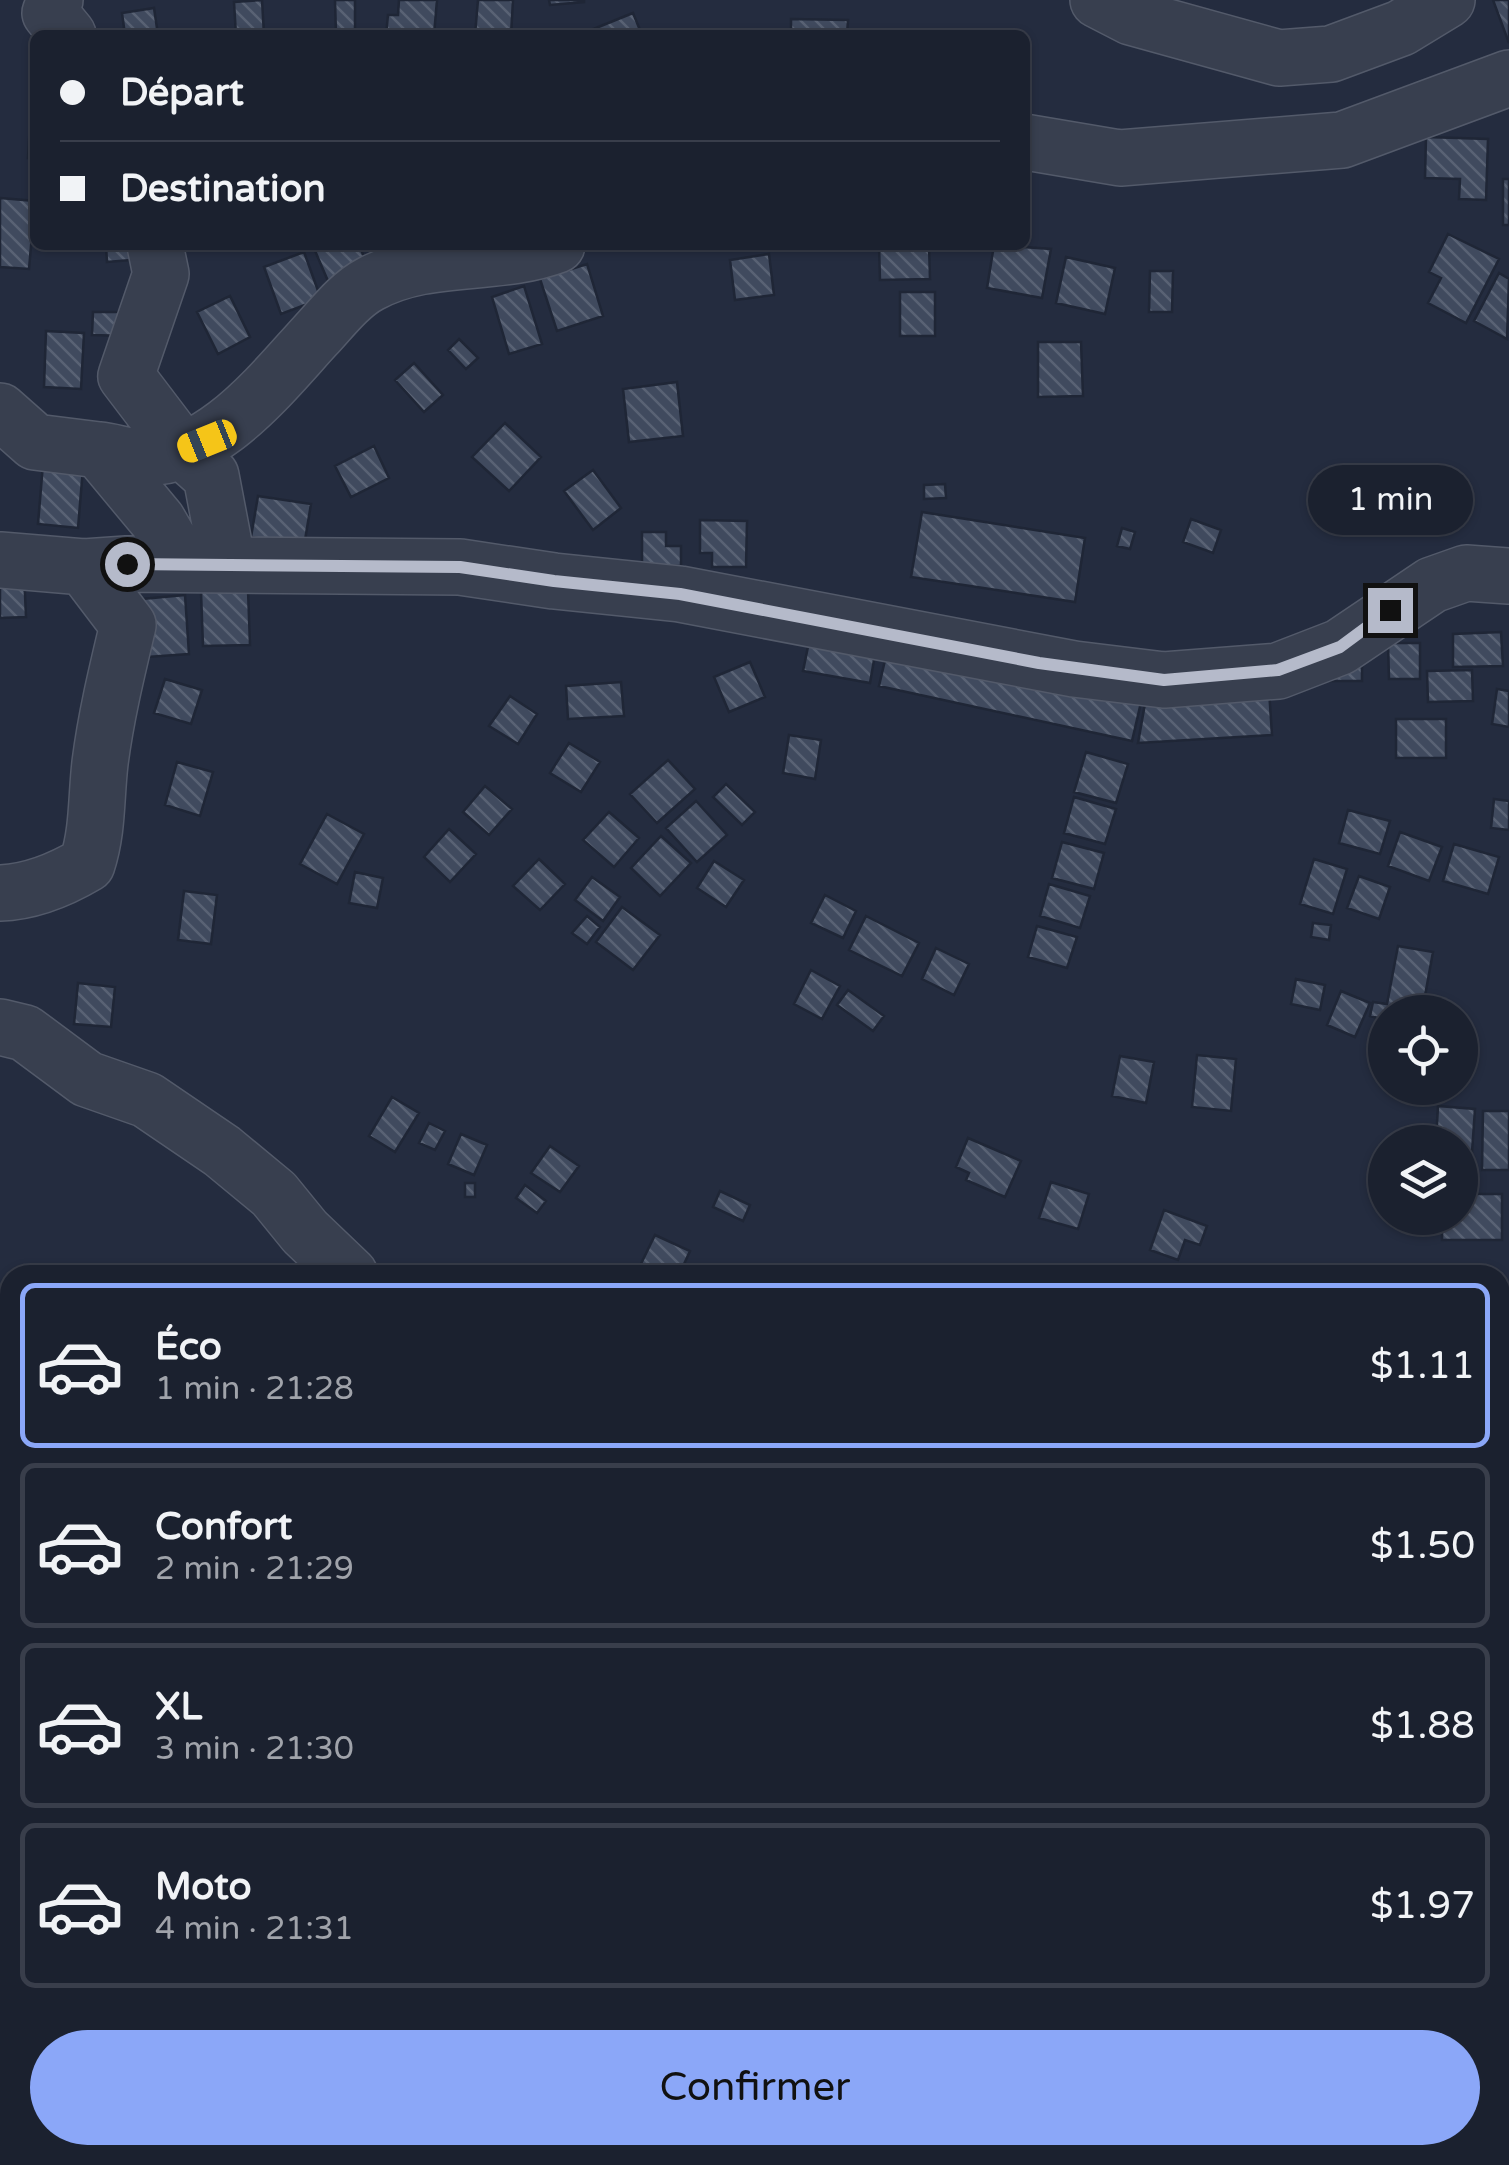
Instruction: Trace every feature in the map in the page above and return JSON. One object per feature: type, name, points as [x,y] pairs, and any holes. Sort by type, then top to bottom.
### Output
[{"type":"street","points":[[1098,0],[1131,17],[1279,58],[1331,54],[1400,28],[1447,0]]},
{"type":"street","points":[[1030,143],[1120,158],[1342,140],[1509,78]]},
{"type":"street","points":[[156,250],[161,274],[126,376],[182,451],[211,476],[205,565]]},
{"type":"street","points":[[0,411],[34,442],[138,458],[182,451],[207,441],[250,404],[335,314],[369,284],[422,264],[528,256],[544,250]]},
{"type":"street","points":[[99,450],[158,521],[205,565]]},
{"type":"street","points":[[0,560],[84,567],[460,567],[680,594],[1039,663],[1164,680],[1278,670],[1340,647],[1432,585],[1466,573],[1509,576]]},
{"type":"street","points":[[0,893],[59,880],[87,864],[95,840],[96,794],[105,726],[128,625],[84,567]]},
{"type":"street","points":[[0,1026],[25,1033],[87,1078],[147,1100],[222,1152],[274,1194],[340,1265]]},
{"type":"building","points":[[262,0],[264,30],[236,30],[234,2]]},
{"type":"building","points":[[335,0],[355,0],[355,30],[336,30]]},
{"type":"building","points":[[399,0],[437,0],[434,30],[386,30],[388,15],[398,15]]},
{"type":"building","points":[[478,0],[513,0],[511,30],[475,30]]},
{"type":"building","points":[[549,0],[584,0],[584,2],[550,5]]},
{"type":"building","points":[[1493,0],[1509,0],[1509,43]]},
{"type":"building","points":[[154,8],[157,30],[124,30],[122,13]]},
{"type":"building","points":[[633,13],[640,30],[591,30]]},
{"type":"building","points":[[791,19],[848,20],[847,30],[791,30]]},
{"type":"building","points":[[1426,137],[1488,139],[1486,200],[1459,199],[1460,179],[1425,178]]},
{"type":"building","points":[[1503,179],[1509,179],[1509,225],[1503,225]]},
{"type":"building","points":[[0,198],[30,201],[29,269],[0,267]]},
{"type":"building","points":[[1448,234],[1499,259],[1466,323],[1428,303],[1441,278],[1429,272]]},
{"type":"building","points":[[1051,249],[1042,298],[987,288],[993,250]]},
{"type":"building","points":[[106,250],[142,250],[143,259],[107,262]]},
{"type":"building","points":[[315,250],[361,250],[370,271],[331,288]]},
{"type":"building","points":[[879,250],[929,250],[930,279],[880,280]]},
{"type":"building","points":[[304,252],[321,299],[281,314],[264,267]]},
{"type":"building","points":[[769,254],[774,295],[735,300],[730,260]]},
{"type":"building","points":[[1066,257],[1115,268],[1105,314],[1056,303]]},
{"type":"building","points":[[587,264],[603,316],[557,331],[540,279]]},
{"type":"building","points":[[1150,271],[1173,271],[1172,312],[1149,312]]},
{"type":"building","points":[[1499,273],[1509,279],[1507,339],[1474,321]]},
{"type":"building","points":[[524,286],[542,344],[509,354],[492,297]]},
{"type":"building","points":[[900,292],[935,292],[935,336],[900,336]]},
{"type":"building","points":[[230,296],[250,337],[218,354],[197,312]]},
{"type":"building","points":[[93,312],[128,312],[127,336],[92,335]]},
{"type":"building","points":[[46,331],[84,333],[81,389],[44,387]]},
{"type":"building","points":[[459,339],[478,358],[466,369],[448,350]]},
{"type":"building","points":[[1038,342],[1081,342],[1083,396],[1038,397]]},
{"type":"building","points":[[414,363],[443,395],[424,412],[395,380]]},
{"type":"building","points":[[677,382],[683,436],[629,442],[623,389]]},
{"type":"building","points":[[505,423],[541,457],[509,491],[472,457]]},
{"type":"building","points":[[374,446],[389,478],[351,497],[335,466]]},
{"type":"building","points":[[43,464],[83,468],[78,528],[38,524]]},
{"type":"building","points":[[593,470],[621,508],[593,530],[564,491]]},
{"type":"building","points":[[945,484],[946,498],[924,499],[924,485]]},
{"type":"building","points":[[258,496],[311,504],[304,546],[251,537]]},
{"type":"building","points":[[922,512],[1085,538],[1075,602],[911,577]]},
{"type":"building","points":[[1191,519],[1221,530],[1213,553],[1183,542]]},
{"type":"building","points":[[700,520],[747,521],[746,567],[712,567],[712,553],[700,553]]},
{"type":"building","points":[[1122,528],[1135,532],[1130,549],[1117,546]]},
{"type":"building","points":[[642,532],[666,532],[666,546],[681,546],[681,566],[642,566]]},
{"type":"building","points":[[24,572],[26,617],[0,618],[0,573]]},
{"type":"building","points":[[248,590],[250,645],[203,646],[201,592]]},
{"type":"building","points":[[185,595],[189,654],[147,657],[142,599]]},
{"type":"building","points":[[811,632],[877,643],[870,683],[803,671]]},
{"type":"building","points":[[1501,632],[1503,666],[1453,667],[1453,634]]},
{"type":"building","points":[[889,643],[1142,698],[1132,741],[879,686]]},
{"type":"building","points":[[1388,643],[1420,643],[1420,679],[1389,679]]},
{"type":"building","points":[[1331,651],[1362,651],[1362,681],[1331,681]]},
{"type":"building","points":[[750,662],[765,697],[729,712],[714,677]]},
{"type":"building","points":[[1472,670],[1473,701],[1428,702],[1427,671]]},
{"type":"building","points":[[165,679],[202,690],[191,724],[154,713]]},
{"type":"building","points":[[621,682],[624,716],[568,719],[566,686]]},
{"type":"building","points":[[1497,689],[1509,691],[1509,727],[1492,724]]},
{"type":"building","points":[[1269,690],[1272,735],[1138,743],[1146,698]]},
{"type":"building","points":[[510,696],[537,714],[518,744],[489,726]]},
{"type":"building","points":[[1396,719],[1446,719],[1446,758],[1396,758]]},
{"type":"building","points":[[789,735],[821,740],[815,779],[783,773]]},
{"type":"building","points":[[569,743],[600,762],[581,792],[550,773]]},
{"type":"building","points":[[1086,752],[1128,764],[1116,803],[1074,792]]},
{"type":"building","points":[[668,760],[695,789],[657,823],[630,794]]},
{"type":"building","points":[[177,762],[213,772],[200,816],[165,805]]},
{"type":"building","points":[[726,784],[755,812],[742,825],[713,797]]},
{"type":"building","points":[[485,786],[512,809],[489,835],[463,812]]},
{"type":"building","points":[[1074,797],[1116,809],[1105,844],[1064,833]]},
{"type":"building","points":[[1494,799],[1509,801],[1509,830],[1491,828]]},
{"type":"building","points":[[696,801],[727,835],[697,862],[666,828]]},
{"type":"building","points":[[1348,810],[1390,821],[1380,854],[1339,843]]},
{"type":"building","points":[[609,812],[639,838],[614,867],[583,840]]},
{"type":"building","points":[[327,814],[364,834],[337,884],[300,864]]},
{"type":"building","points":[[449,829],[476,854],[450,882],[424,857]]},
{"type":"building","points":[[1400,832],[1442,847],[1429,881],[1388,866]]},
{"type":"building","points":[[661,836],[691,863],[660,896],[631,868]]},
{"type":"building","points":[[1062,842],[1104,853],[1094,889],[1052,878]]},
{"type":"building","points":[[1454,844],[1499,857],[1488,894],[1443,881]]},
{"type":"building","points":[[539,859],[565,884],[540,910],[513,886]]},
{"type":"building","points":[[1314,859],[1347,869],[1333,914],[1300,904]]},
{"type":"building","points":[[714,861],[744,880],[726,907],[697,888]]},
{"type":"building","points":[[355,872],[383,878],[377,908],[349,903]]},
{"type":"building","points":[[1359,876],[1390,887],[1379,919],[1347,908]]},
{"type":"building","points":[[592,877],[620,897],[603,921],[575,900]]},
{"type":"building","points":[[1049,884],[1090,896],[1080,928],[1040,916]]},
{"type":"building","points":[[184,891],[217,895],[211,944],[178,940]]},
{"type":"building","points":[[825,895],[856,911],[843,938],[811,923]]},
{"type":"building","points":[[622,907],[660,935],[633,970],[596,942]]},
{"type":"building","points":[[587,916],[600,927],[587,944],[572,933]]},
{"type":"building","points":[[866,916],[919,943],[902,976],[849,950]]},
{"type":"building","points":[[1313,923],[1331,925],[1329,940],[1311,937]]},
{"type":"building","points":[[1037,926],[1077,937],[1067,968],[1028,957]]},
{"type":"building","points":[[1398,946],[1433,952],[1425,995],[1389,995]]},
{"type":"building","points":[[936,948],[969,964],[954,995],[922,979]]},
{"type":"building","points":[[811,970],[840,986],[822,1019],[794,1004]]},
{"type":"building","points":[[1296,979],[1325,985],[1320,1010],[1291,1004]]},
{"type":"building","points":[[78,983],[115,987],[111,1027],[74,1024]]},
{"type":"building","points":[[848,990],[884,1016],[873,1031],[837,1005]]},
{"type":"building","points":[[1341,991],[1368,1002],[1355,1037],[1327,1025]]},
{"type":"building","points":[[1197,1055],[1236,1059],[1231,1111],[1192,1107]]},
{"type":"building","points":[[1120,1056],[1154,1062],[1146,1103],[1112,1096]]},
{"type":"building","points":[[392,1097],[419,1113],[395,1152],[369,1136]]},
{"type":"building","points":[[1438,1106],[1475,1109],[1474,1125],[1437,1125]]},
{"type":"building","points":[[1483,1111],[1509,1111],[1509,1170],[1482,1170]]},
{"type":"building","points":[[429,1123],[445,1131],[435,1150],[419,1143]]},
{"type":"building","points":[[461,1134],[487,1145],[474,1175],[448,1164]]},
{"type":"building","points":[[968,1138],[1021,1161],[1005,1197],[966,1180],[969,1173],[956,1167]]},
{"type":"building","points":[[550,1146],[579,1166],[560,1192],[531,1173]]},
{"type":"building","points":[[1051,1182],[1089,1194],[1078,1229],[1039,1218]]},
{"type":"building","points":[[465,1183],[475,1183],[475,1197],[465,1197]]},
{"type":"building","points":[[525,1185],[546,1201],[537,1213],[516,1198]]},
{"type":"building","points":[[720,1191],[750,1205],[743,1221],[713,1207]]},
{"type":"building","points":[[1478,1194],[1502,1194],[1502,1240],[1442,1240],[1442,1235],[1478,1235]]},
{"type":"building","points":[[1164,1210],[1207,1226],[1200,1245],[1185,1240],[1178,1260],[1150,1250]]},
{"type":"building","points":[[655,1235],[690,1251],[684,1265],[640,1265]]},
{"type":"route","points":[[127,564],[460,567],[680,594],[1039,663],[1164,680],[1278,670],[1340,647],[1390,610]]}]
